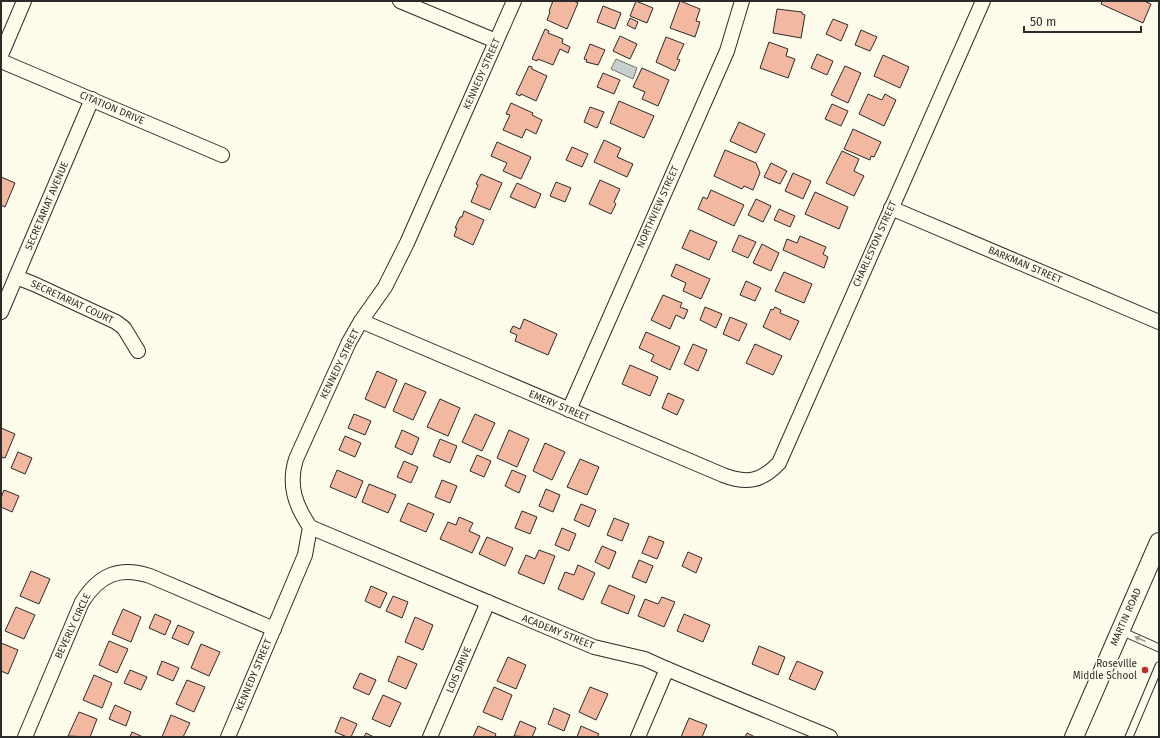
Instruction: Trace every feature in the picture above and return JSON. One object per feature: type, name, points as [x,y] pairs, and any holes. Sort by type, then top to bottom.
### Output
[{"type":"street","points":[[1,55],[24,1]]},
{"type":"street","points":[[400,1],[496,41]]},
{"type":"street","name":"KENNEDY STREET","points":[[228,737],[304,555],[310,527],[303,517],[292,487],[293,468],[296,459],[349,342],[361,321],[385,288],[407,243],[514,1]]},
{"type":"street","name":"NORTHVIEW STREET","points":[[569,410],[727,51],[742,1]]},
{"type":"street","name":"CHARLESTON STREET","points":[[759,479],[770,473],[778,463],[983,1]]},
{"type":"street","name":"CITATION DRIVE","points":[[1,61],[222,155]]},
{"type":"street","name":"SECRETARIAT AVENUE","points":[[1,312],[92,100]]},
{"type":"street","name":"BARKMAN STREET","points":[[891,208],[1159,322]]},
{"type":"street","name":"SECRETARIAT COURT","points":[[16,277],[116,322],[124,328],[138,351]]},
{"type":"street","name":"EMERY STREET","points":[[361,321],[734,479],[744,481],[759,479]]},
{"type":"street","name":"ACADEMY STREET","points":[[310,527],[594,647],[645,659],[830,737]]},
{"type":"street","name":"MARTIN ROAD","points":[[1074,737],[1159,542]]},
{"type":"street","name":"BEVERLY CIRCLE","points":[[25,737],[82,602],[89,590],[109,575],[124,572],[138,572],[274,629]]},
{"type":"street","name":"LOIS DRIVE","points":[[430,737],[488,602]]},
{"type":"street","points":[[638,737],[667,669]]},
{"type":"lane","points":[[1120,630],[1159,648]]},
{"type":"lane","points":[[1129,737],[1159,666]]},
{"type":"shaded area","points":[[616,59],[637,68],[633,79],[611,69]]},
{"type":"building","points":[[553,1],[574,1],[578,3],[567,29],[547,20]]},
{"type":"building","points":[[636,1],[653,8],[647,23],[630,16]]},
{"type":"building","points":[[680,1],[700,9],[696,21],[700,22],[695,37],[670,28]]},
{"type":"building","points":[[1102,1],[1144,1],[1151,4],[1143,23],[1101,4]]},
{"type":"building","points":[[603,6],[621,13],[615,29],[597,22]]},
{"type":"building","points":[[777,9],[802,12],[802,14],[805,15],[801,38],[773,33]]},
{"type":"building","points":[[630,18],[638,22],[635,29],[627,25]]},
{"type":"building","points":[[833,19],[848,25],[841,41],[826,34]]},
{"type":"building","points":[[545,29],[549,31],[548,33],[563,39],[562,43],[570,47],[568,53],[560,49],[553,65],[538,59],[537,61],[532,59]]},
{"type":"building","points":[[861,30],[877,37],[870,51],[855,45]]},
{"type":"building","points":[[620,36],[637,44],[630,59],[613,51]]},
{"type":"building","points":[[666,37],[684,44],[677,59],[680,60],[675,71],[656,62]]},
{"type":"building","points":[[769,42],[788,49],[786,56],[795,59],[788,78],[760,68]]},
{"type":"building","points":[[590,44],[605,50],[598,65],[586,62],[587,60],[584,59]]},
{"type":"building","points":[[817,54],[833,61],[827,75],[811,68]]},
{"type":"building","points":[[883,55],[909,67],[900,88],[874,76]]},
{"type":"building","points":[[529,66],[547,76],[536,101],[521,94],[520,96],[516,94]]},
{"type":"building","points":[[845,66],[861,73],[848,103],[831,95]]},
{"type":"building","points":[[642,68],[669,80],[658,106],[642,99],[645,92],[633,87]]},
{"type":"building","points":[[603,73],[620,80],[614,94],[597,87]]},
{"type":"building","points":[[868,94],[882,100],[885,94],[896,100],[884,126],[859,114]]},
{"type":"building","points":[[619,101],[654,116],[644,138],[610,123]]},
{"type":"building","points":[[511,103],[533,113],[532,115],[542,120],[536,134],[526,129],[522,138],[503,130],[510,115],[506,114]]},
{"type":"building","points":[[832,104],[848,111],[841,126],[825,119]]},
{"type":"building","points":[[590,107],[604,112],[597,128],[584,122]]},
{"type":"building","points":[[739,122],[765,134],[756,153],[730,141]]},
{"type":"building","points":[[853,129],[881,142],[874,157],[871,156],[870,160],[844,149]]},
{"type":"building","points":[[604,140],[621,148],[617,157],[633,164],[627,177],[594,162]]},
{"type":"building","points":[[497,142],[531,157],[521,179],[503,171],[507,163],[491,156]]},
{"type":"building","points":[[572,147],[588,154],[582,167],[566,160]]},
{"type":"building","points":[[725,150],[756,163],[760,173],[753,190],[744,186],[742,189],[714,176]]},
{"type":"building","points":[[842,151],[859,159],[854,171],[864,176],[854,196],[826,183]]},
{"type":"building","points":[[771,163],[787,171],[780,184],[764,177]]},
{"type":"building","points":[[793,173],[811,181],[803,199],[785,191]]},
{"type":"building","points":[[481,174],[502,183],[490,210],[471,202],[478,185],[476,184]]},
{"type":"building","points":[[1,177],[15,183],[5,207],[1,205]]},
{"type":"building","points":[[600,180],[620,189],[614,202],[616,204],[611,214],[589,204]]},
{"type":"building","points":[[556,182],[571,188],[565,202],[550,196]]},
{"type":"building","points":[[517,183],[541,194],[535,208],[510,197]]},
{"type":"building","points":[[711,190],[744,205],[734,226],[698,209],[703,197],[707,199]]},
{"type":"building","points":[[815,192],[848,207],[839,229],[805,214]]},
{"type":"building","points":[[756,199],[771,206],[763,222],[748,215]]},
{"type":"building","points":[[779,209],[795,216],[790,227],[774,220]]},
{"type":"building","points":[[464,211],[484,220],[473,245],[454,236],[457,228],[455,228]]},
{"type":"building","points":[[690,230],[717,242],[709,260],[682,248]]},
{"type":"building","points":[[739,235],[756,242],[748,258],[732,251]]},
{"type":"building","points":[[800,236],[826,247],[823,254],[828,257],[824,268],[783,250],[787,239],[797,243]]},
{"type":"building","points":[[762,244],[779,253],[771,271],[753,263]]},
{"type":"building","points":[[676,264],[710,279],[701,299],[683,291],[686,283],[671,276]]},
{"type":"building","points":[[784,272],[812,284],[804,303],[775,291]]},
{"type":"building","points":[[746,281],[761,288],[755,301],[740,295]]},
{"type":"building","points":[[663,295],[682,303],[680,307],[688,310],[684,319],[676,315],[670,329],[651,320]]},
{"type":"building","points":[[705,307],[722,314],[716,328],[700,320]]},
{"type":"building","points":[[775,307],[781,310],[780,313],[799,321],[790,340],[763,327],[771,309],[773,310]]},
{"type":"building","points":[[730,317],[747,324],[739,341],[723,334]]},
{"type":"building","points":[[524,319],[557,334],[548,355],[515,341],[517,335],[510,332],[513,326],[520,329]]},
{"type":"building","points":[[646,332],[680,347],[670,370],[651,361],[654,355],[639,348]]},
{"type":"building","points":[[693,344],[707,350],[698,371],[684,364]]},
{"type":"building","points":[[755,344],[782,356],[773,375],[746,363]]},
{"type":"building","points":[[630,365],[658,377],[650,396],[622,384]]},
{"type":"building","points":[[377,371],[397,380],[385,408],[365,399]]},
{"type":"building","points":[[405,383],[426,392],[413,420],[393,411]]},
{"type":"building","points":[[668,393],[684,400],[677,415],[662,408]]},
{"type":"building","points":[[440,399],[460,408],[448,436],[427,427]]},
{"type":"building","points":[[354,414],[371,421],[365,435],[348,428]]},
{"type":"building","points":[[475,414],[495,423],[482,451],[462,442]]},
{"type":"building","points":[[1,428],[15,434],[5,458],[1,457]]},
{"type":"building","points":[[402,430],[419,438],[412,455],[395,447]]},
{"type":"building","points":[[509,430],[529,439],[517,467],[497,458]]},
{"type":"building","points":[[345,436],[361,443],[355,457],[339,450]]},
{"type":"building","points":[[440,439],[457,446],[450,463],[433,456]]},
{"type":"building","points":[[545,443],[565,452],[552,480],[533,471]]},
{"type":"building","points":[[18,452],[32,458],[25,474],[11,468]]},
{"type":"building","points":[[477,455],[491,461],[484,477],[470,471]]},
{"type":"building","points":[[580,459],[599,467],[587,495],[567,487]]},
{"type":"building","points":[[404,461],[418,467],[411,483],[397,477]]},
{"type":"building","points":[[337,470],[363,481],[356,498],[330,487]]},
{"type":"building","points":[[512,470],[526,476],[519,493],[505,486]]},
{"type":"building","points":[[442,480],[457,486],[450,503],[435,497]]},
{"type":"building","points":[[369,484],[396,495],[388,513],[362,502]]},
{"type":"building","points":[[546,489],[560,495],[553,512],[539,506]]},
{"type":"building","points":[[4,490],[19,496],[12,512],[1,507],[1,498]]},
{"type":"building","points":[[408,503],[434,514],[426,532],[400,521]]},
{"type":"building","points":[[581,504],[596,510],[589,527],[574,520]]},
{"type":"building","points":[[522,511],[537,517],[530,534],[515,528]]},
{"type":"building","points":[[459,517],[473,523],[469,531],[480,536],[472,553],[440,539],[448,522],[456,525]]},
{"type":"building","points":[[614,518],[629,524],[622,541],[607,535]]},
{"type":"building","points":[[562,528],[576,534],[569,551],[555,545]]},
{"type":"building","points":[[649,536],[664,542],[657,559],[642,553]]},
{"type":"building","points":[[487,537],[513,548],[505,566],[479,554]]},
{"type":"building","points":[[602,546],[616,552],[609,569],[595,562]]},
{"type":"building","points":[[539,550],[555,556],[544,584],[518,573],[526,555],[535,559]]},
{"type":"building","points":[[688,552],[702,558],[696,573],[682,566]]},
{"type":"building","points":[[639,560],[653,566],[646,583],[632,577]]},
{"type":"building","points":[[578,565],[595,573],[583,600],[558,589],[565,572],[574,575]]},
{"type":"building","points":[[31,571],[50,579],[39,604],[20,596]]},
{"type":"building","points":[[609,585],[635,596],[628,614],[601,603]]},
{"type":"building","points":[[371,586],[387,593],[380,608],[365,601]]},
{"type":"building","points":[[393,596],[408,602],[402,618],[386,611]]},
{"type":"building","points":[[662,597],[675,602],[664,627],[638,616],[645,599],[658,604]]},
{"type":"building","points":[[16,607],[35,615],[24,639],[5,631]]},
{"type":"building","points":[[123,609],[141,617],[131,642],[112,634]]},
{"type":"building","points":[[155,614],[171,621],[165,635],[149,628]]},
{"type":"building","points":[[684,614],[710,625],[703,642],[677,631]]},
{"type":"building","points":[[415,617],[433,625],[423,650],[405,642]]},
{"type":"building","points":[[178,625],[194,632],[188,645],[172,638]]},
{"type":"building","points":[[109,641],[128,649],[117,673],[99,665]]},
{"type":"building","points":[[1,643],[18,650],[8,674],[1,671]]},
{"type":"building","points":[[201,644],[220,652],[209,676],[191,668]]},
{"type":"building","points":[[759,646],[785,657],[778,675],[752,664]]},
{"type":"building","points":[[398,656],[417,664],[406,689],[388,681]]},
{"type":"building","points":[[508,657],[526,665],[516,689],[497,681]]},
{"type":"building","points":[[162,661],[179,668],[173,681],[157,674]]},
{"type":"building","points":[[797,661],[823,672],[815,690],[789,679]]},
{"type":"building","points":[[130,670],[147,677],[141,690],[124,683]]},
{"type":"building","points":[[360,673],[376,680],[369,695],[353,688]]},
{"type":"building","points":[[94,675],[112,683],[102,708],[83,700]]},
{"type":"building","points":[[187,680],[205,687],[194,712],[176,704]]},
{"type":"building","points":[[494,687],[512,695],[502,720],[483,712]]},
{"type":"building","points":[[590,687],[608,694],[596,720],[579,712]]},
{"type":"building","points":[[383,695],[401,703],[390,727],[372,719]]},
{"type":"building","points":[[115,705],[131,712],[126,726],[109,719]]},
{"type":"building","points":[[554,708],[570,715],[564,731],[548,724]]},
{"type":"building","points":[[79,712],[97,719],[90,737],[68,736]]},
{"type":"building","points":[[171,715],[190,723],[183,737],[162,737]]},
{"type":"building","points":[[341,717],[357,724],[351,737],[335,732]]},
{"type":"building","points":[[689,718],[707,725],[702,737],[681,737]]},
{"type":"building","points":[[520,721],[536,728],[532,737],[514,736]]},
{"type":"building","points":[[478,726],[496,734],[495,737],[473,737]]},
{"type":"building","points":[[581,726],[599,734],[597,737],[577,737]]},
{"type":"building","points":[[132,732],[143,737],[130,737]]},
{"type":"building","points":[[366,733],[374,737],[364,737]]},
{"type":"building","points":[[747,733],[755,737],[745,737]]},
{"type":"place","name":"Roseville Middle School","points":[[1145,670]]}]
